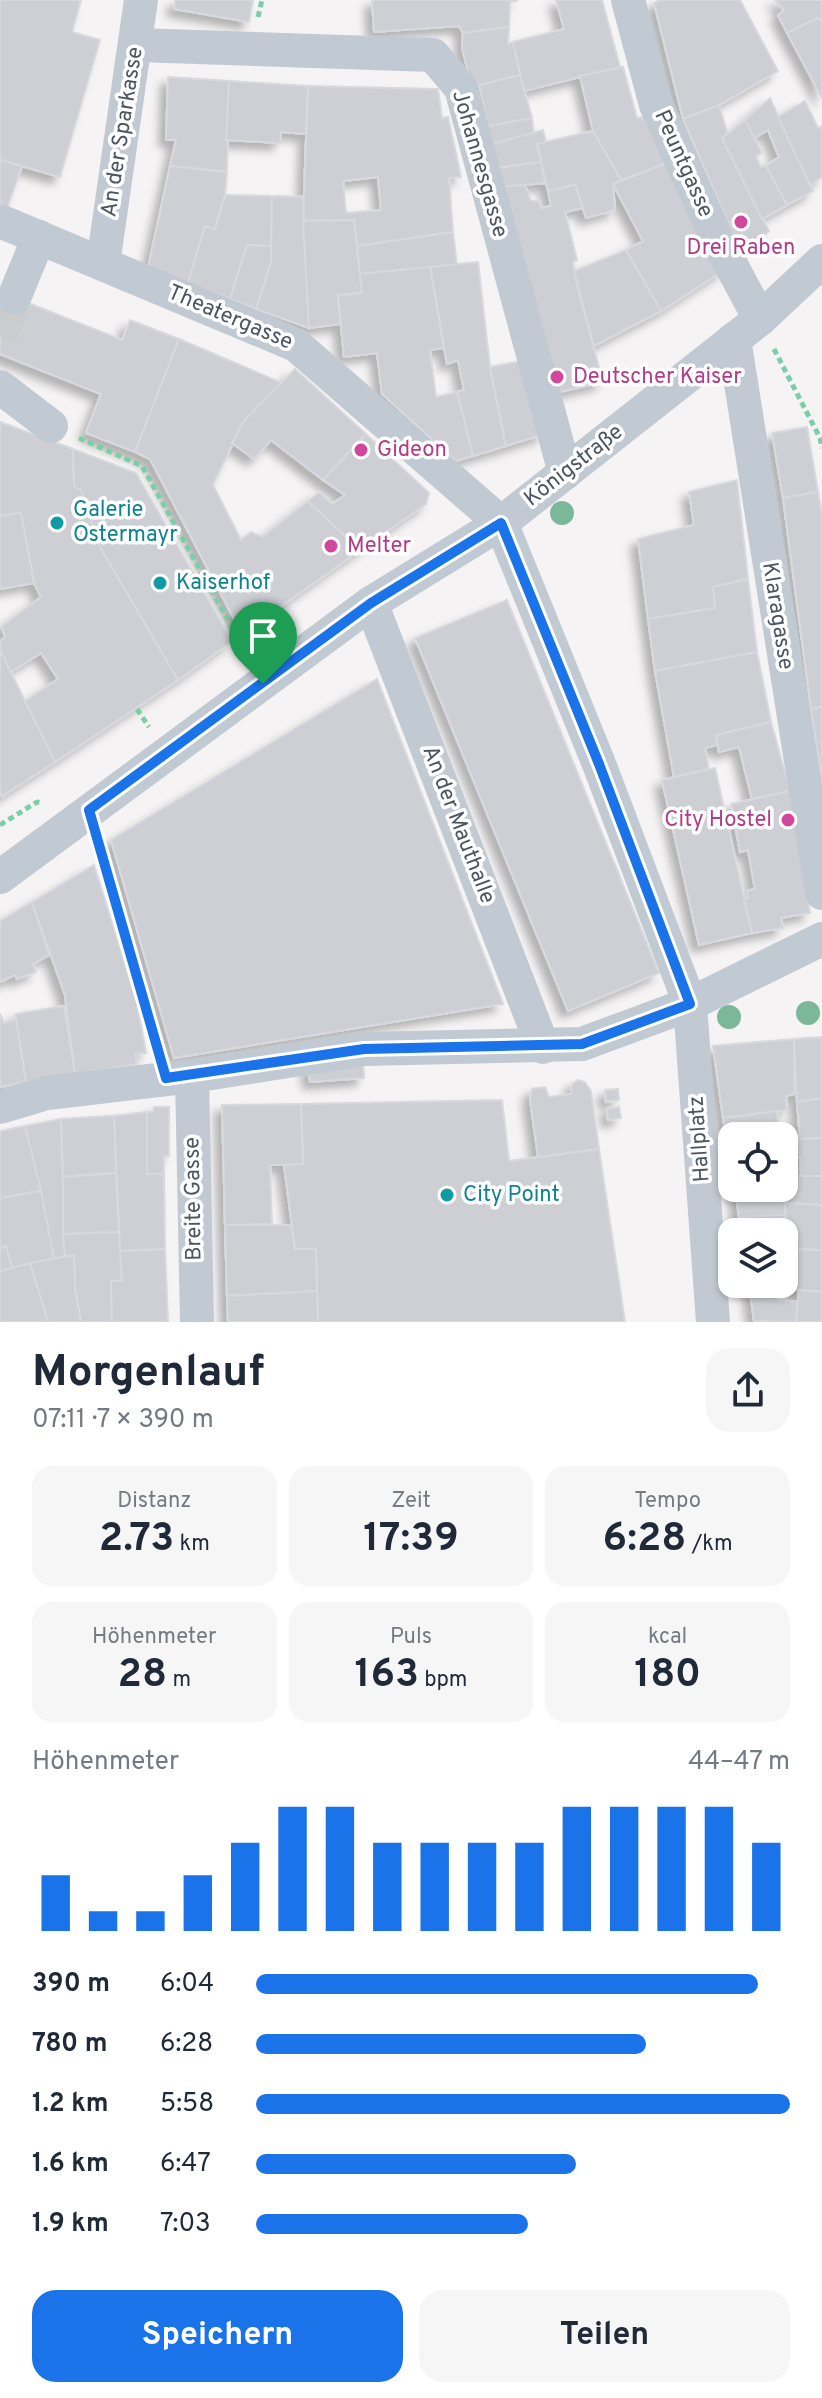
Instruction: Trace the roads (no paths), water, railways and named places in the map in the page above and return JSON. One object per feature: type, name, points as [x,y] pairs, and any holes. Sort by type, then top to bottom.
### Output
[{"type":"street","name":"An der Sparkasse","points":[[103,264],[137,45],[141,0]]},
{"type":"street","name":"Peuntgasse","points":[[628,0],[656,105],[717,239],[747,329]]},
{"type":"street","name":"Johannesgasse","points":[[137,45],[433,55],[461,88],[565,473]]},
{"type":"street","name":"Theatergasse","points":[[2,222],[296,345],[501,523]]},
{"type":"street","points":[[14,298],[39,237]]},
{"type":"street","name":"Königstraße","points":[[0,877],[371,603],[501,523],[747,329],[822,261]]},
{"type":"street","name":"Klaragasse","points":[[747,329],[822,893]]},
{"type":"street","points":[[0,387],[51,426]]},
{"type":"street","name":"Hallplatz","points":[[501,523],[599,764],[690,1004],[713,1322]]},
{"type":"street","name":"An der Mauthalle","points":[[371,603],[543,1047]]},
{"type":"street","points":[[0,1107],[47,1093],[364,1049],[582,1044],[690,1004],[822,939]]},
{"type":"street","name":"Breite Gasse","points":[[179,1077],[197,1322]]},
{"type":"tunnel","points":[[0,337],[14,298]]},
{"type":"place","name":"Drei Raben","points":[[741,222]]},
{"type":"place","name":"Deutscher Kaiser","points":[[557,377]]},
{"type":"place","name":"Gideon","points":[[361,450]]},
{"type":"place","name":"Galerie Ostermayr","points":[[57,523]]},
{"type":"place","name":"Melter","points":[[331,546]]},
{"type":"place","name":"Kaiserhof","points":[[160,583]]},
{"type":"place","name":"City Hostel","points":[[788,820]]},
{"type":"place","name":"City Point","points":[[447,1195]]}]
